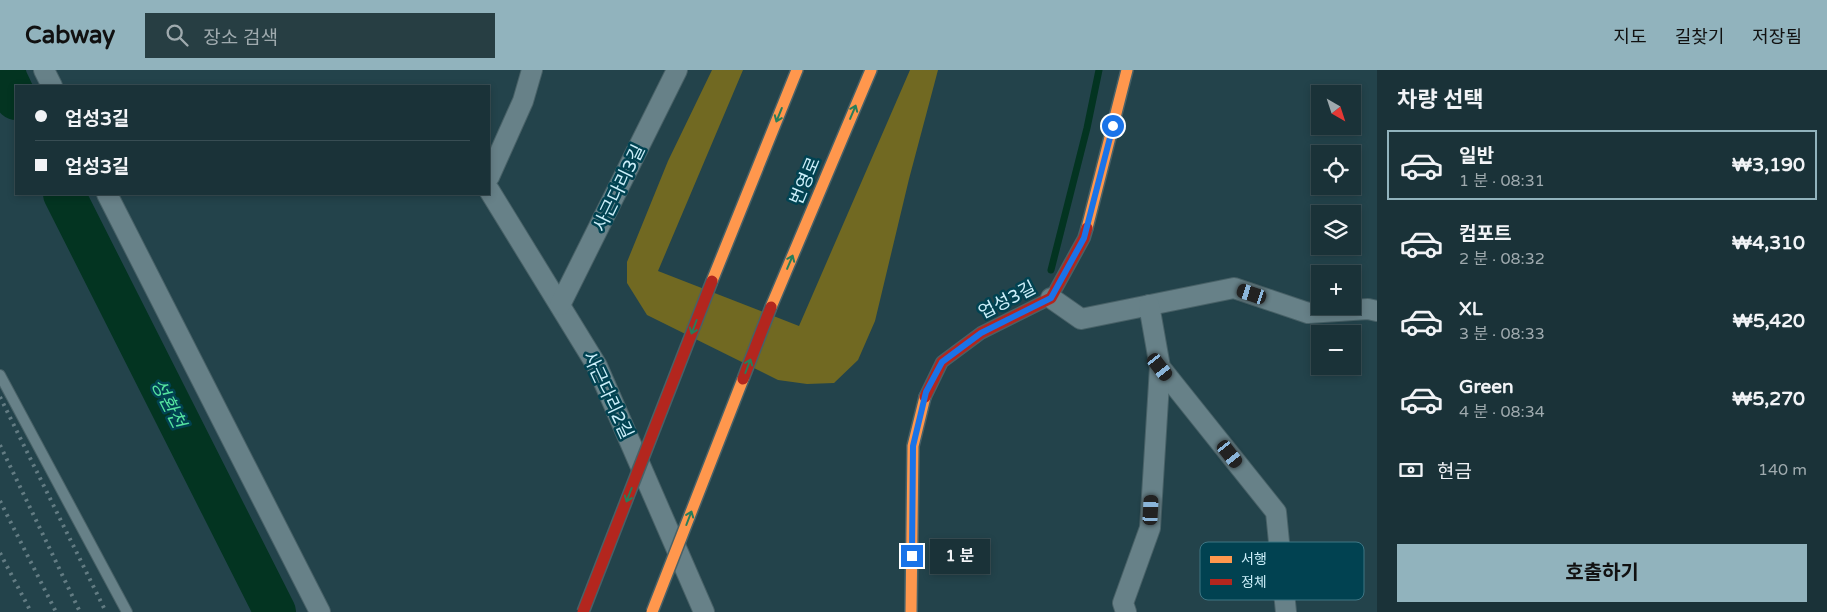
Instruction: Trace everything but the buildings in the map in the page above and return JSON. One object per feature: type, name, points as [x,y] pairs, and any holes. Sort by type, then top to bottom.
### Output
[{"type":"street","points":[[44,70],[52,85]]},
{"type":"street","points":[[490,175],[523,101],[532,70]]},
{"type":"street","name":"사근다리3길","points":[[560,305],[677,70]]},
{"type":"street","points":[[583,612],[712,281],[797,70]]},
{"type":"street","name":"번영로","points":[[652,612],[771,306],[871,70]]},
{"type":"street","name":"업성3길","points":[[911,612],[913,446],[926,392],[942,362],[981,333],[1051,298],[1084,238],[1127,70]]},
{"type":"street","name":"사근다리2길","points":[[490,192],[597,366],[704,612]]},
{"type":"street","points":[[108,195],[320,612]]},
{"type":"street","points":[[1051,298],[1081,319],[1234,288],[1308,313],[1368,309],[1377,311]]},
{"type":"street","points":[[1126,612],[1123,603],[1150,528],[1160,367],[1149,305]]},
{"type":"street","points":[[1160,367],[1276,512],[1279,542]]},
{"type":"lane","points":[[0,375],[127,612]]},
{"type":"shaded area","points":[[712,70],[743,70],[658,271],[799,326],[910,70],[938,70],[909,179],[875,321],[858,360],[834,383],[807,384],[778,380],[647,315],[627,283],[627,262],[668,161]]},
{"type":"waterway","name":"성환천","points":[[4,70],[15,97]]},
{"type":"waterway","points":[[1051,270],[1087,128],[1099,70]]},
{"type":"waterway","name":"성환천","points":[[65,195],[275,612]]},
{"type":"railway","points":[[0,397],[106,612]]},
{"type":"railway","points":[[0,445],[80,612]]},
{"type":"railway","points":[[0,501],[56,612]]},
{"type":"railway","points":[[0,553],[31,612]]},
{"type":"traffic: slow","points":[[712,281],[797,70]]},
{"type":"traffic: slow","points":[[771,307],[871,70]]},
{"type":"traffic: slow","points":[[1087,228],[1127,70]]},
{"type":"traffic: slow","points":[[652,612],[743,379]]},
{"type":"traffic: slow","points":[[911,612],[913,446],[925,397]]},
{"type":"traffic: jam","points":[[925,397],[942,362],[981,333],[1051,298],[1084,238],[1087,228]]},
{"type":"traffic: jam","points":[[583,612],[712,281]]},
{"type":"traffic: jam","points":[[743,379],[771,307]]},
{"type":"route","points":[[912,556],[913,446],[926,392],[942,362],[981,333],[1051,298],[1084,238],[1113,126]]}]
